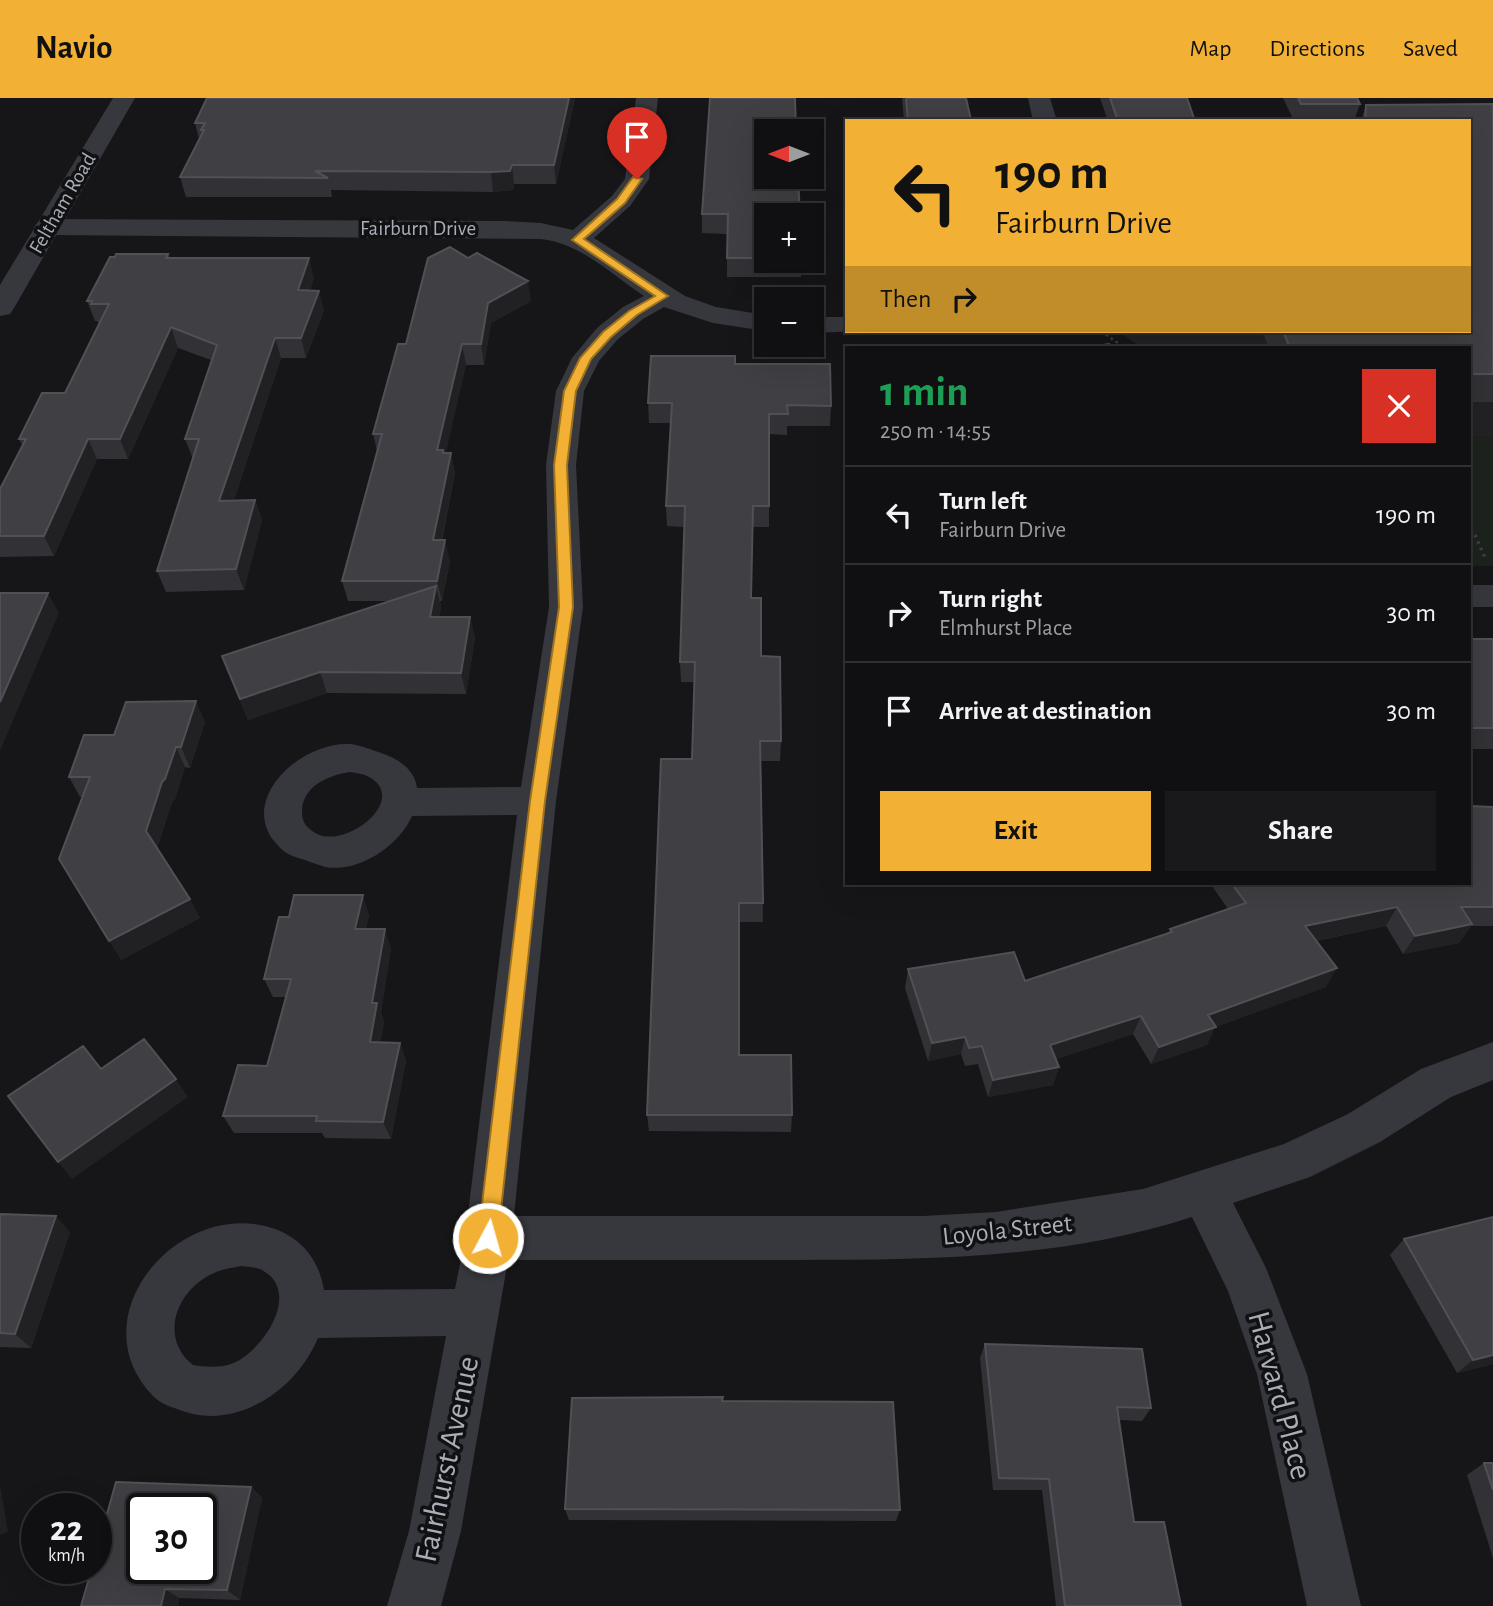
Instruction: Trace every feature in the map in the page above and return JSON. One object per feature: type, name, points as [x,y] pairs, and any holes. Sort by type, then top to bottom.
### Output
[{"type":"street","name":"Feltham Road","points":[[0,308],[124,98]]},
{"type":"street","points":[[577,240],[621,201],[637,179],[648,98]]},
{"type":"street","points":[[1039,98],[1044,119]]},
{"type":"street","name":"Fairburn Drive","points":[[47,227],[503,229],[540,232],[577,240],[663,296],[691,308],[754,321]]},
{"type":"street","name":"Fairhurst Avenue","points":[[414,1606],[435,1531],[488,1238],[537,801],[566,607],[561,465],[570,391],[586,358],[607,334],[633,313],[663,296]]},
{"type":"street","points":[[824,325],[845,325]]},
{"type":"street","points":[[1471,596],[1493,596]]},
{"type":"street","points":[[402,802],[537,801]]},
{"type":"street","name":"Loyola Street","points":[[488,1238],[923,1238],[996,1234],[1143,1211],[1294,1162],[1363,1128],[1436,1083],[1493,1061]]},
{"type":"street","name":"Harvard Place","points":[[1204,1193],[1250,1284],[1282,1374],[1334,1606]]},
{"type":"street","points":[[302,1314],[476,1312]]},
{"type":"path","points":[[1104,333],[1122,346]]},
{"type":"path","points":[[1475,535],[1488,564]]},
{"type":"shaded area","points":[[1493,183],[1493,438],[1471,437],[1471,346],[1139,346],[1121,333],[1471,333]]},
{"type":"shaded area","points":[[1471,437],[1493,438],[1493,566],[1471,566]]},
{"type":"building","points":[[207,98],[569,98],[554,165],[512,165],[510,171],[491,172],[315,171],[328,178],[180,177],[204,130],[201,130],[205,123],[195,123]]},
{"type":"building","points":[[710,98],[795,98],[796,119],[754,119],[754,189],[799,189],[799,203],[754,203],[754,258],[727,258],[728,214],[702,214]]},
{"type":"building","points":[[906,98],[966,98],[971,119],[908,119]]},
{"type":"building","points":[[1110,98],[1187,98],[1194,119],[1117,119]]},
{"type":"building","points":[[1298,98],[1357,98],[1360,104],[1301,104]]},
{"type":"building","points":[[1493,104],[1493,374],[1471,374],[1471,346],[1289,346],[1284,333],[1471,333],[1471,119],[1365,119],[1366,105]]},
{"type":"building","points":[[450,247],[468,258],[477,253],[528,281],[488,303],[481,344],[462,344],[437,450],[451,453],[433,540],[445,540],[437,581],[342,581],[382,434],[373,434],[398,344],[406,344],[428,258]]},
{"type":"building","points":[[116,254],[168,254],[166,258],[309,258],[298,290],[319,291],[301,338],[275,338],[219,501],[255,500],[236,569],[157,571],[199,439],[185,439],[217,345],[171,327],[120,439],[88,439],[44,536],[0,536],[0,489],[26,439],[19,439],[42,393],[65,393],[109,304],[91,304],[92,301],[87,301],[110,257],[115,257]]},
{"type":"building","points":[[651,356],[735,356],[735,364],[830,364],[831,406],[787,405],[788,414],[769,414],[769,506],[753,506],[751,598],[761,598],[761,656],[780,657],[781,741],[760,741],[763,903],[739,903],[739,1055],[791,1055],[792,1115],[647,1115],[661,759],[692,759],[695,662],[680,662],[685,506],[666,506],[672,403],[648,403]]},
{"type":"building","points":[[436,586],[430,617],[470,617],[461,673],[320,672],[240,699],[222,656]]},
{"type":"building","points":[[0,593],[48,593],[0,702]]},
{"type":"building","points":[[1471,639],[1493,639],[1493,728],[1471,728]]},
{"type":"building","points":[[196,701],[181,747],[176,747],[162,782],[146,831],[190,899],[109,941],[59,859],[90,777],[69,777],[84,735],[114,735],[126,702]]},
{"type":"building","points":[[1471,806],[1493,807],[1493,907],[1461,907],[1472,924],[1415,936],[1397,907],[1305,926],[1337,968],[1208,1015],[1216,1027],[1159,1047],[1141,1016],[1050,1045],[1059,1067],[993,1080],[982,1046],[969,1048],[965,1037],[932,1043],[908,969],[1014,952],[1025,981],[1172,932],[1170,929],[1246,903],[1233,885],[1471,885]]},
{"type":"building","points":[[294,895],[363,895],[355,929],[385,929],[372,1003],[377,1003],[370,1042],[400,1043],[383,1122],[316,1121],[317,1116],[223,1116],[238,1065],[267,1066],[291,979],[264,979],[279,917],[289,917]]},
{"type":"building","points":[[144,1039],[176,1079],[58,1162],[8,1096],[83,1046],[101,1069]]},
{"type":"building","points":[[0,1214],[56,1216],[15,1334],[0,1333]]},
{"type":"building","points":[[1493,1217],[1493,1355],[1473,1360],[1404,1239]]},
{"type":"building","points":[[985,1344],[1142,1349],[1151,1408],[1117,1407],[1134,1522],[1164,1522],[1181,1606],[1065,1606],[1049,1479],[999,1478]]},
{"type":"building","points":[[723,1397],[722,1401],[893,1402],[900,1510],[565,1509],[572,1398]]},
{"type":"building","points":[[1484,1463],[1493,1463],[1493,1490]]},
{"type":"building","points":[[116,1482],[251,1487],[227,1590],[165,1589],[161,1606],[81,1606],[87,1584],[112,1584],[112,1496]]},
{"type":"route","points":[[488,1238],[537,801],[566,607],[561,465],[570,391],[586,358],[607,334],[633,313],[663,296],[577,240],[621,201],[637,179]]}]
